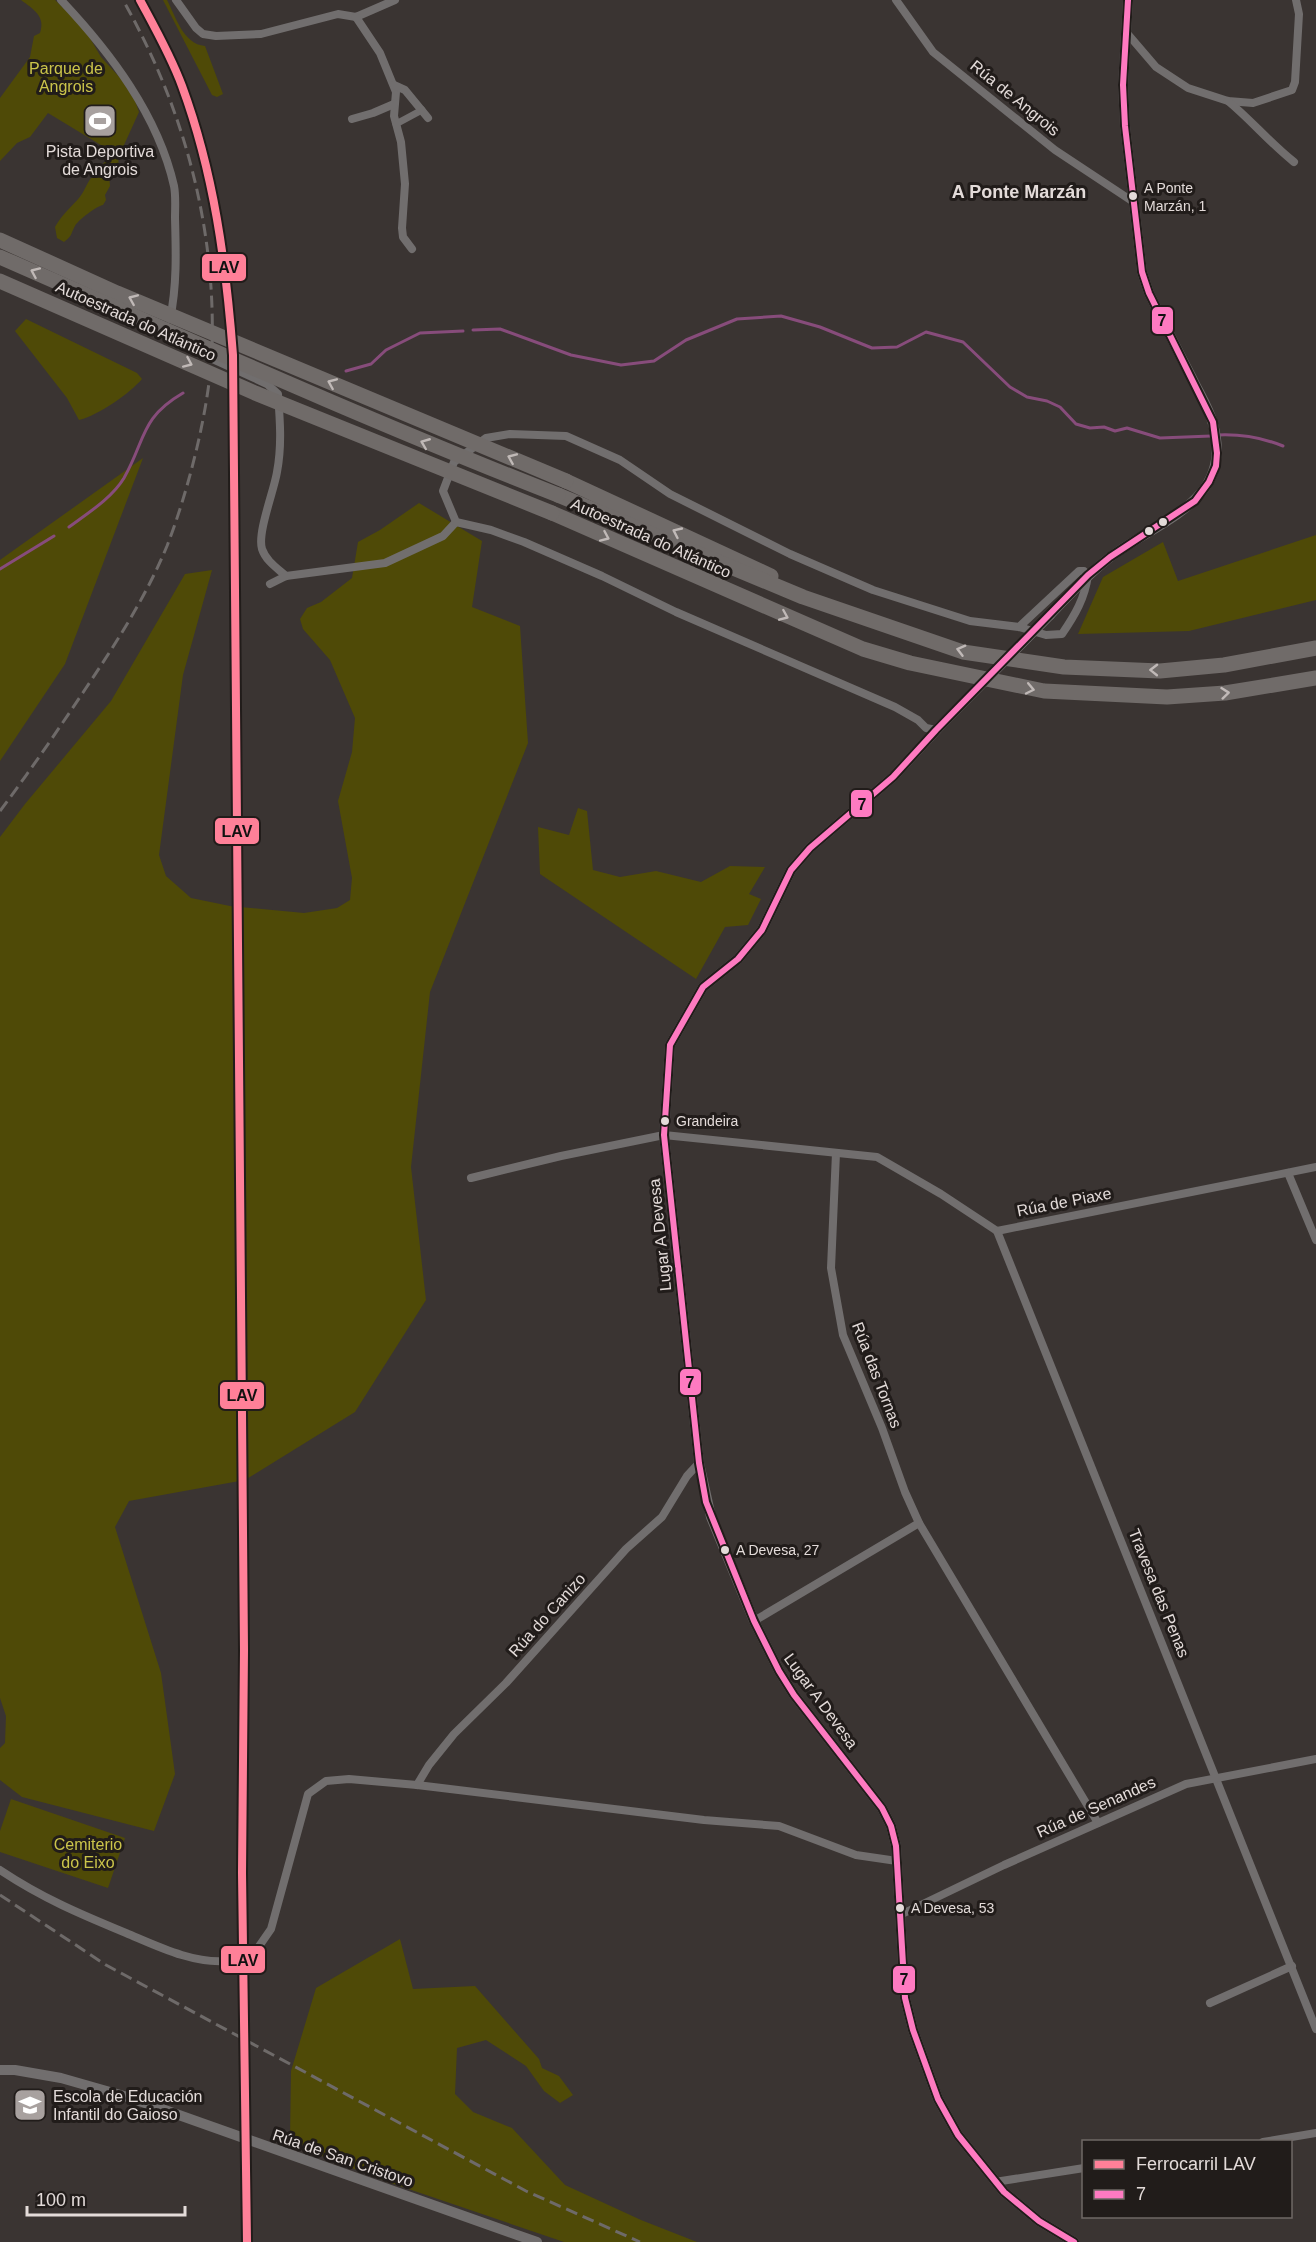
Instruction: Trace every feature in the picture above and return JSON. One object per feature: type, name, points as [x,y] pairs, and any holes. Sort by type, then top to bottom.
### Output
[{"type":"highway","points":[[0,240],[117,292],[566,481],[764,572],[803,597]]},
{"type":"highway","name":"Autoestrada do Atlántico","points":[[0,257],[381,424],[803,597],[963,651],[1064,667],[1160,671],[1224,665],[1316,648]]},
{"type":"highway","name":"Autoestrada do Atlántico","points":[[0,281],[255,393],[552,513],[863,649],[910,663],[1044,692],[1167,697],[1225,693],[1316,678]]},
{"type":"street","points":[[61,0],[86,27],[144,108],[167,161],[174,189],[176,255],[172,307],[166,338],[267,384],[278,394],[281,433],[278,472],[261,546],[266,558],[286,576]]},
{"type":"street","points":[[176,0],[186,16],[203,34],[216,36],[261,34],[338,14],[356,17],[395,0]]},
{"type":"street","name":"Rúa de Angrois","points":[[896,0],[933,52],[1055,150],[1132,201]]},
{"type":"street","points":[[1128,0],[1123,95],[1132,201]]},
{"type":"street","points":[[1126,32],[1156,67],[1188,88],[1228,100],[1253,103],[1292,90],[1295,82],[1299,14],[1296,0]]},
{"type":"street","points":[[356,17],[380,53],[396,92],[394,104],[405,184],[402,228],[403,237],[412,249]]},
{"type":"street","points":[[394,85],[405,90],[425,114],[396,124]]},
{"type":"street","points":[[1228,100],[1274,146],[1294,162]]},
{"type":"street","points":[[352,119],[394,104]]},
{"type":"street","name":"Lugar A Devesa","points":[[1074,2242],[1026,2212],[996,2182],[950,2122],[928,2075],[905,1998],[894,1836],[882,1808],[790,1689],[773,1660],[711,1517],[699,1463],[664,1135],[670,1045],[703,987],[738,959],[762,930],[791,870],[810,848],[893,777],[1088,575],[1110,557],[1189,505],[1209,482],[1216,466],[1217,453],[1213,422],[1145,284],[1132,201]]},
{"type":"street","points":[[456,522],[443,491],[454,462],[486,438],[510,434],[566,436],[620,460],[670,494],[790,554],[884,594],[959,618],[997,626],[1019,627],[1046,635],[1062,634],[1076,614],[1086,589],[1088,575],[1079,571],[1019,627]]},
{"type":"street","points":[[270,584],[286,576],[385,563],[443,536],[456,522]]},
{"type":"street","points":[[456,522],[491,530],[524,542],[676,612],[895,707],[918,720],[926,728],[938,728]]},
{"type":"street","points":[[471,1178],[561,1156],[664,1135],[836,1153]]},
{"type":"street","name":"Rúa de Piaxe","points":[[836,1153],[878,1157],[941,1194],[997,1231],[1316,1167]]},
{"type":"street","name":"Rúa das Tornas","points":[[836,1153],[831,1268],[843,1335],[919,1523],[1098,1823]]},
{"type":"street","points":[[1288,1173],[1316,1240]]},
{"type":"street","name":"Travesa das Penas","points":[[997,1231],[1217,1776],[1316,2029]]},
{"type":"street","name":"Rúa do Canizo","points":[[417,1785],[429,1765],[454,1734],[506,1683],[626,1549],[662,1517],[687,1476],[699,1463]]},
{"type":"street","points":[[754,1620],[919,1523]]},
{"type":"street","name":"Rúa de Senandes","points":[[900,1915],[1179,1786],[1217,1776],[1316,1759]]},
{"type":"street","points":[[0,1870],[33,1892],[81,1916],[196,1959],[227,1961],[254,1955],[271,1929],[308,1794],[326,1781],[349,1779],[417,1785],[704,1820],[779,1826],[856,1855],[897,1861]]},
{"type":"street","points":[[1210,2003],[1292,1966]]},
{"type":"street","name":"Rúa de San Cristovo","points":[[0,2070],[15,2070],[61,2078],[131,2098],[537,2242]]},
{"type":"street","points":[[1275,2140],[1316,2133]]},
{"type":"street","points":[[996,2182],[1082,2168]]},
{"type":"green space","name":"Parque de Angrois","points":[[21,0],[55,0],[84,28],[101,57],[121,79],[135,101],[139,112],[119,156],[48,113],[30,137],[17,143],[0,161],[0,98],[30,57],[34,36],[40,33],[41,27],[40,17]]},
{"type":"green space","points":[[163,0],[167,0],[186,35],[197,44],[205,46],[223,94],[217,97],[212,95]]},
{"type":"green space","points":[[108,158],[118,158],[118,166],[109,175],[110,186],[103,205],[80,220],[64,242],[57,238],[55,227],[57,223],[81,195],[90,179]]},
{"type":"green space","points":[[26,319],[137,373],[142,379],[113,403],[79,420],[67,398],[15,331]]},
{"type":"green space","points":[[143,458],[65,664],[0,761],[0,560]]},
{"type":"green space","points":[[419,503],[482,541],[472,607],[520,626],[528,743],[430,992],[411,1167],[426,1300],[355,1412],[245,1480],[129,1501],[115,1527],[161,1673],[175,1774],[154,1831],[22,1797],[0,1780],[0,1748],[5,1743],[6,1716],[0,1698],[0,837],[111,701],[185,574],[212,570],[183,675],[159,855],[166,876],[191,898],[230,906],[304,913],[337,908],[350,900],[352,878],[338,801],[352,752],[355,718],[330,660],[303,629],[300,619],[307,608],[321,602],[352,578],[358,542]]},
{"type":"green space","points":[[1316,535],[1316,600],[1189,631],[1078,634],[1103,577],[1163,542],[1178,581]]},
{"type":"green space","points":[[578,808],[587,811],[593,870],[620,877],[656,871],[701,882],[730,866],[765,867],[749,894],[761,899],[748,925],[725,927],[696,979],[540,874],[538,827],[569,835]]},
{"type":"green space","name":"Cemiterio do Eixo","points":[[11,1799],[125,1838],[108,1888],[0,1852],[0,1831]]},
{"type":"green space","points":[[400,1939],[413,1989],[475,1986],[539,2059],[542,2068],[559,2076],[573,2095],[560,2103],[544,2091],[526,2066],[486,2040],[457,2048],[455,2094],[473,2112],[512,2128],[565,2185],[641,2220],[697,2242],[564,2242],[388,2182],[326,2158],[290,2138],[291,2071],[316,1988]]},
{"type":"waterway","points":[[473,330],[500,329],[571,355],[621,365],[654,361],[686,340],[737,319],[781,316],[820,327],[872,348],[897,347],[926,332],[963,342],[1010,387],[1027,397],[1047,401],[1060,407],[1076,424],[1090,428],[1104,427],[1115,431],[1127,428],[1160,438],[1211,436]]},
{"type":"waterway","points":[[346,371],[371,364],[386,350],[420,333],[463,331]]},
{"type":"waterway","points":[[69,527],[99,505],[119,485],[151,421],[169,402],[183,393]]},
{"type":"waterway","points":[[1218,435],[1252,437],[1283,446]]},
{"type":"waterway","points":[[0,569],[54,536]]},
{"type":"railway","points":[[0,811],[97,671],[150,583],[167,546],[183,501],[197,449],[207,396],[212,348],[212,302],[208,257],[192,168],[163,82],[123,0]]},
{"type":"railway","points":[[0,1895],[106,1965],[526,2191],[640,2242]]},
{"type":"rail line","name":"LAV","points":[[140,0],[178,75],[202,152],[217,219],[227,286],[233,355],[244,1650],[242,1873],[247,2242]]},
{"type":"transit line","name":"7","points":[[1074,2242],[1039,2221],[1004,2192],[958,2135],[938,2099],[913,2030],[905,1998],[896,1846],[891,1826],[882,1808],[794,1695],[779,1671],[754,1621],[706,1502],[699,1463],[664,1135],[670,1045],[703,987],[738,959],[762,930],[791,870],[810,848],[893,777],[1088,575],[1110,557],[1195,501],[1209,482],[1216,466],[1217,453],[1213,422],[1149,293],[1142,272],[1125,126],[1123,85],[1128,0]]},
{"type":"place","name":"Pista Deportiva de Angrois","points":[[100,121]]},
{"type":"place","name":"A Ponte Marzán, 1","points":[[1133,196]]},
{"type":"place","name":"Grandeira","points":[[665,1121]]},
{"type":"place","name":"A Devesa, 27","points":[[725,1550]]},
{"type":"place","name":"A Devesa, 53","points":[[900,1908]]},
{"type":"place","name":"Escola de Educación Infantil do Gaioso","points":[[30,2105]]},
{"type":"district","name":"A Ponte Marzán","points":[[1019,192]]}]
